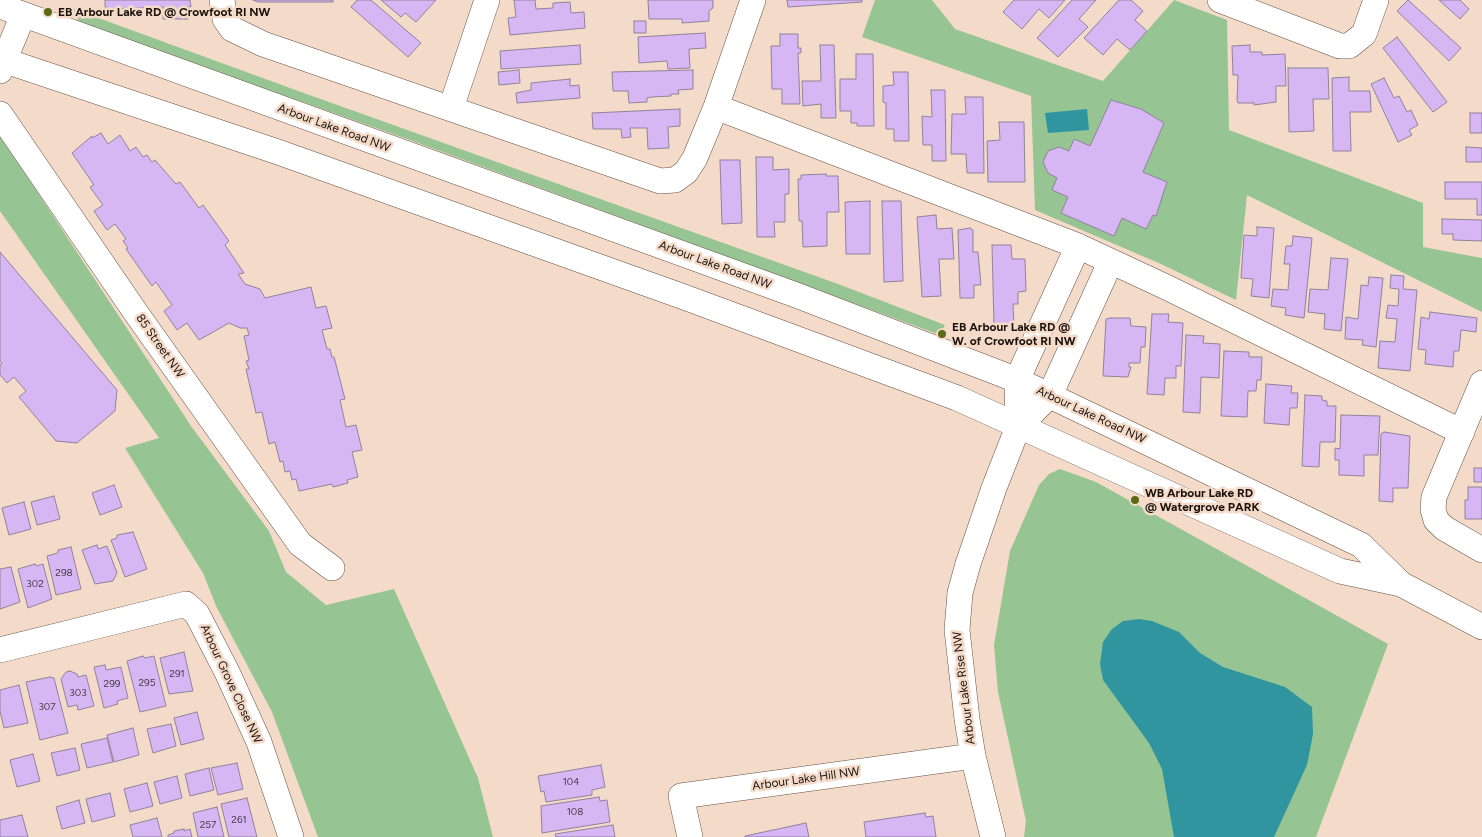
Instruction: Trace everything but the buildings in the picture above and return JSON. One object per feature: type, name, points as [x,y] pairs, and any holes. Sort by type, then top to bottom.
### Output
[{"type":"street","points":[[222,0],[224,19],[232,29],[244,36],[660,181],[675,180],[686,172],[695,158],[716,107],[753,0]]},
{"type":"street","points":[[451,108],[487,0]]},
{"type":"street","points":[[1220,0],[1340,46],[1349,46],[1364,34],[1376,0]]},
{"type":"street","name":"Arbour Lake Road NW","points":[[0,6],[796,295],[1018,380],[1361,545],[1401,584],[1482,628]]},
{"type":"street","points":[[1,63],[23,15]]},
{"type":"street","name":"Arbour Lake Road NW","points":[[1,63],[278,152],[684,297],[957,398],[1340,571],[1401,584]]},
{"type":"street","points":[[716,107],[1078,246],[1462,432]]},
{"type":"street","name":"85 Street NW","points":[[0,114],[131,305],[300,544],[332,568]]},
{"type":"street","points":[[1018,426],[1018,380],[1078,246]]},
{"type":"street","points":[[1018,426],[1050,395],[1110,263]]},
{"type":"street","points":[[1482,383],[1434,497],[1433,509],[1436,520],[1444,528],[1482,550]]},
{"type":"street","name":"Arbour Lake Rise NW","points":[[993,837],[972,756],[957,630],[960,593],[968,564],[1018,426]]},
{"type":"street","name":"Arbour Grove Close NW","points":[[0,650],[186,604],[198,614],[259,742],[291,837]]},
{"type":"street","name":"Arbour Lake Hill NW","points":[[690,837],[681,796],[972,756]]},
{"type":"green space","points":[[875,0],[932,0],[955,29],[1103,81],[1174,0],[1227,20],[1229,130],[1423,203],[1423,247],[1482,258],[1482,312],[1247,195],[1236,300],[1161,264],[1035,210],[1031,96],[862,37]]},
{"type":"green space","points":[[71,8],[838,284],[945,325],[940,335],[410,140],[77,22],[78,17],[69,14]]},
{"type":"green space","points":[[0,135],[191,426],[269,531],[286,572],[326,605],[394,589],[478,778],[493,837],[318,837],[272,712],[217,608],[203,573],[125,448],[159,438],[0,211]]},
{"type":"green space","points":[[1060,469],[1096,482],[1388,644],[1316,837],[1024,837],[1026,821],[998,692],[994,645],[1010,551],[1039,485],[1049,474]]},
{"type":"water","points":[[1087,109],[1089,130],[1048,133],[1045,113]]},
{"type":"water","points":[[1139,619],[1152,621],[1179,632],[1200,653],[1223,667],[1285,687],[1312,707],[1313,734],[1307,765],[1274,837],[1174,837],[1162,769],[1149,743],[1103,680],[1100,664],[1103,642],[1112,629],[1123,621]]},
{"type":"place","name":"EB Arbour Lake RD @ Crowfoot RI NW","points":[[48,12]]},
{"type":"place","name":"EB Arbour Lake RD @ W. of Crowfoot RI NW","points":[[942,334]]},
{"type":"place","name":"WB Arbour Lake RD @ Watergrove PARK","points":[[1135,500]]}]
